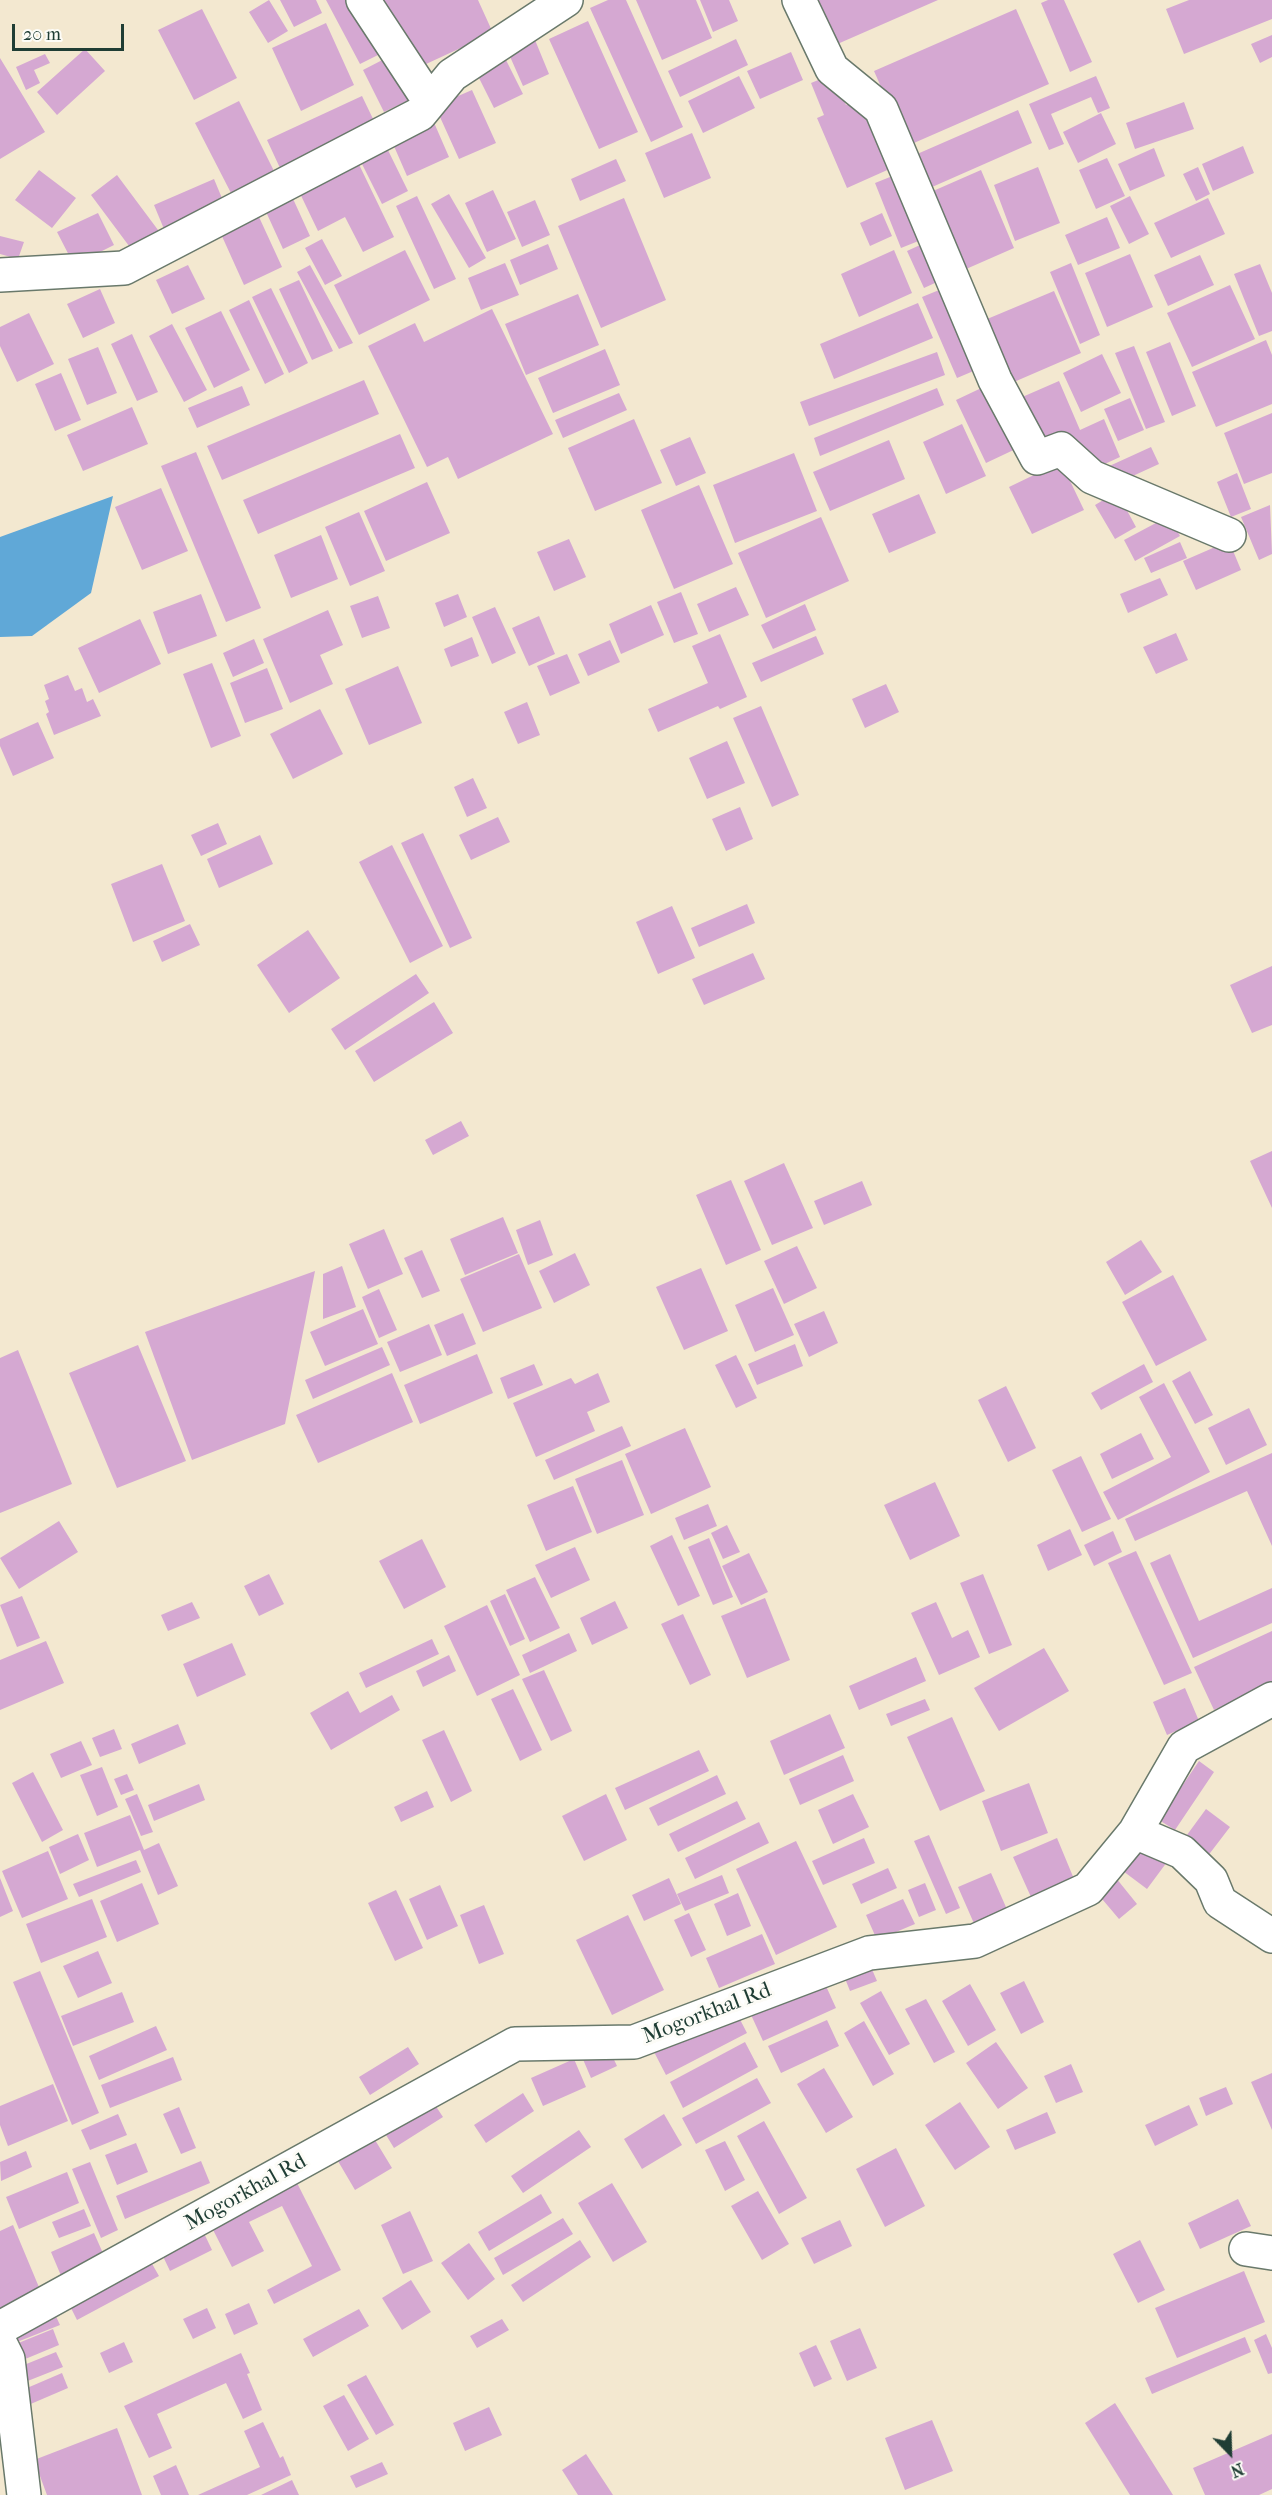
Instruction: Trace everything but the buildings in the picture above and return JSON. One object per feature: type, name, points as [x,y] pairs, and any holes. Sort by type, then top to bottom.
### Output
[{"type":"street","points":[[363,0],[430,102]]},
{"type":"street","points":[[0,275],[124,268],[420,114],[452,75],[566,0]]},
{"type":"street","points":[[799,0],[832,69],[881,110],[995,380],[1037,458],[1061,449],[1092,477],[1229,535]]},
{"type":"street","name":"Mogorkhal Rd","points":[[0,2328],[515,2044],[634,2042],[869,1953],[975,1941],[1088,1889],[1135,1832],[1184,1747],[1272,1699]]},
{"type":"street","points":[[1135,1832],[1182,1852],[1211,1880],[1220,1902],[1272,1936]]},
{"type":"street","points":[[0,2343],[8,2359],[24,2495]]},
{"type":"water","points":[[113,496],[91,593],[32,636],[0,637],[0,537]]}]
